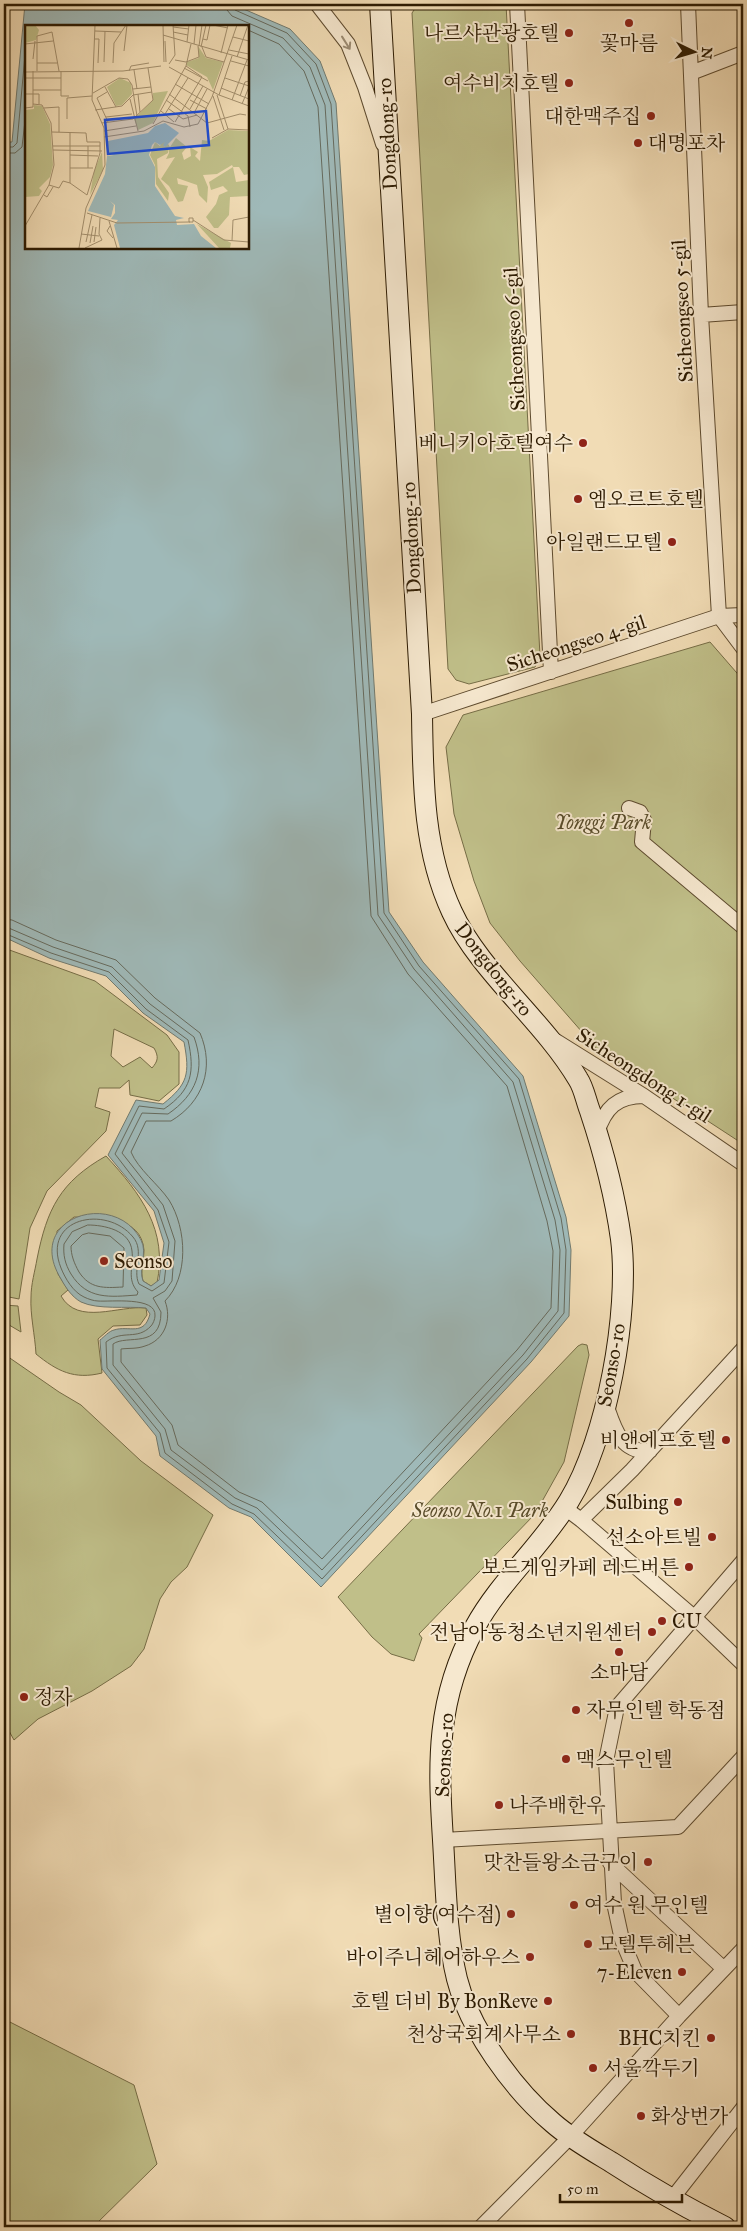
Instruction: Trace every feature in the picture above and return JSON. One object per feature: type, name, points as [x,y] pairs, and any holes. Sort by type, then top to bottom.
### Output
[{"type":"street","points":[[317,4],[348,44],[365,86],[389,163]]},
{"type":"street","name":"Dongdong-ro","points":[[380,4],[422,714],[423,788],[428,826],[443,892],[454,916],[476,950],[547,1036]]},
{"type":"street","name":"Sicheongseo 6-gil","points":[[517,4],[550,672]]},
{"type":"street","name":"Sicheongseo 5-gil","points":[[688,4],[702,315],[719,616]]},
{"type":"street","points":[[691,73],[743,53]]},
{"type":"street","points":[[702,315],[743,312]]},
{"type":"street","name":"Sicheongseo 4-gil","points":[[422,714],[719,616],[743,615]]},
{"type":"street","points":[[719,616],[743,648]]},
{"type":"street","points":[[629,808],[640,812],[644,820],[642,842],[743,927]]},
{"type":"street","name":"Sicheongdong 1-gil","points":[[547,1036],[644,1096],[743,1164]]},
{"type":"street","name":"Seonso-ro","points":[[547,1036],[580,1081],[610,1182],[623,1264],[617,1347],[606,1403],[580,1481],[565,1508],[500,1588],[475,1628],[457,1669],[446,1706],[440,1738],[439,1771],[449,1936],[458,1984],[479,2033],[550,2122],[570,2137],[671,2200],[725,2227]]},
{"type":"street","points":[[597,1133],[602,1116],[609,1108],[627,1098],[644,1096]]},
{"type":"street","points":[[581,1520],[650,1450],[743,1349]]},
{"type":"street","points":[[606,1403],[615,1429],[624,1444],[638,1451],[650,1450]]},
{"type":"street","points":[[565,1508],[694,1617],[743,1664]]},
{"type":"street","points":[[679,2016],[636,1971],[622,1940],[614,1903],[610,1862],[606,1761],[617,1707],[743,1561]]},
{"type":"street","points":[[443,1840],[678,1826],[743,1757]]},
{"type":"street","points":[[610,1862],[724,1969]]},
{"type":"street","points":[[481,2227],[570,2137],[679,2016],[742,1952]]},
{"type":"street","points":[[671,2200],[743,2108]]},
{"type":"green space","points":[[418,4],[506,4],[540,656],[535,667],[469,684],[456,680],[448,669],[412,13]]},
{"type":"green space","name":"Yonggi Park","points":[[710,642],[743,680],[743,1144],[596,1048],[520,961],[490,923],[474,881],[454,814],[446,747],[463,715]]},
{"type":"green space","points":[[4,948],[95,981],[167,1035],[179,1052],[179,1084],[159,1101],[130,1095],[129,1080],[120,1088],[99,1088],[95,1107],[110,1112],[106,1131],[47,1191],[30,1228],[19,1299],[4,1296]],"holes":[[[114,1029],[154,1048],[157,1059],[152,1068],[140,1057],[123,1067],[111,1056]]]},
{"type":"green space","points":[[106,1156],[130,1184],[149,1214],[159,1246],[157,1283],[151,1286],[143,1281],[144,1250],[141,1239],[135,1230],[127,1224],[106,1219],[74,1217],[57,1231],[58,1274],[68,1290],[61,1296],[68,1305],[88,1312],[146,1308],[147,1315],[140,1325],[113,1326],[98,1339],[102,1373],[74,1375],[51,1365],[36,1354],[31,1311],[32,1287],[41,1241],[51,1211],[58,1198],[77,1176]]},
{"type":"green space","points":[[4,1305],[18,1306],[21,1332],[4,1322]]},
{"type":"green space","name":"Seonso No.1 Park","points":[[582,1344],[587,1345],[589,1355],[564,1462],[535,1514],[419,1634],[422,1638],[414,1661],[391,1654],[372,1637],[338,1597]]},
{"type":"green space","points":[[4,1354],[81,1405],[141,1461],[213,1515],[187,1567],[171,1582],[160,1599],[144,1649],[131,1666],[92,1691],[38,1719],[14,1740],[4,1722]]},
{"type":"green space","points":[[4,2019],[134,2085],[157,2164],[93,2227],[4,2227]]},
{"type":"water","points":[[25,4],[232,4],[290,29],[320,61],[336,103],[389,912],[423,962],[523,1076],[566,1217],[571,1250],[569,1316],[531,1362],[321,1587],[251,1517],[229,1508],[160,1456],[156,1436],[102,1369],[100,1340],[114,1330],[135,1329],[144,1326],[150,1314],[146,1308],[104,1307],[81,1302],[65,1286],[52,1257],[54,1240],[63,1226],[77,1217],[94,1214],[112,1216],[129,1224],[141,1240],[144,1250],[143,1281],[151,1286],[159,1280],[164,1243],[154,1211],[108,1155],[136,1100],[163,1104],[182,1084],[187,1070],[187,1062],[184,1042],[143,1013],[106,976],[49,958],[4,937],[4,142],[12,142]]},
{"type":"place","name":"꽃마름","points":[[629,23]]},
{"type":"place","name":"나르샤관광호텔","points":[[569,33]]},
{"type":"place","name":"여수비치호텔","points":[[569,83]]},
{"type":"place","name":"대한맥주집","points":[[651,116]]},
{"type":"place","name":"대명포차","points":[[638,143]]},
{"type":"place","name":"베니키아호텔여수","points":[[583,443]]},
{"type":"place","name":"엠오르트호텔","points":[[578,499]]},
{"type":"place","name":"아일랜드모텔","points":[[672,542]]},
{"type":"place","name":"Seonso","points":[[104,1261]]},
{"type":"place","name":"비앤에프호텔","points":[[726,1440]]},
{"type":"place","name":"Sulbing","points":[[678,1502]]},
{"type":"place","name":"선소아트빌","points":[[712,1537]]},
{"type":"place","name":"보드게임카페 레드버튼","points":[[689,1567]]},
{"type":"place","name":"CU","points":[[662,1621]]},
{"type":"place","name":"전남아동청소년지원센터","points":[[652,1632]]},
{"type":"place","name":"소마담","points":[[619,1652]]},
{"type":"place","name":"정자","points":[[24,1697]]},
{"type":"place","name":"자무인텔 학동점","points":[[576,1710]]},
{"type":"place","name":"맥스무인텔","points":[[566,1759]]},
{"type":"place","name":"나주배한우","points":[[499,1805]]},
{"type":"place","name":"맛찬들왕소금구이","points":[[648,1862]]},
{"type":"place","name":"여수 원 무인텔","points":[[574,1905]]},
{"type":"place","name":"별이향(여수점)","points":[[511,1914]]},
{"type":"place","name":"모텔투헤븐","points":[[588,1944]]},
{"type":"place","name":"바이주니헤어하우스","points":[[530,1957]]},
{"type":"place","name":"7-Eleven","points":[[682,1972]]},
{"type":"place","name":"호텔 더비 By BonReve","points":[[548,2001]]},
{"type":"place","name":"천상국회계사무소","points":[[571,2034]]},
{"type":"place","name":"BHC치킨","points":[[711,2038]]},
{"type":"place","name":"서울깍두기","points":[[593,2068]]},
{"type":"place","name":"화상번가","points":[[641,2116]]}]
